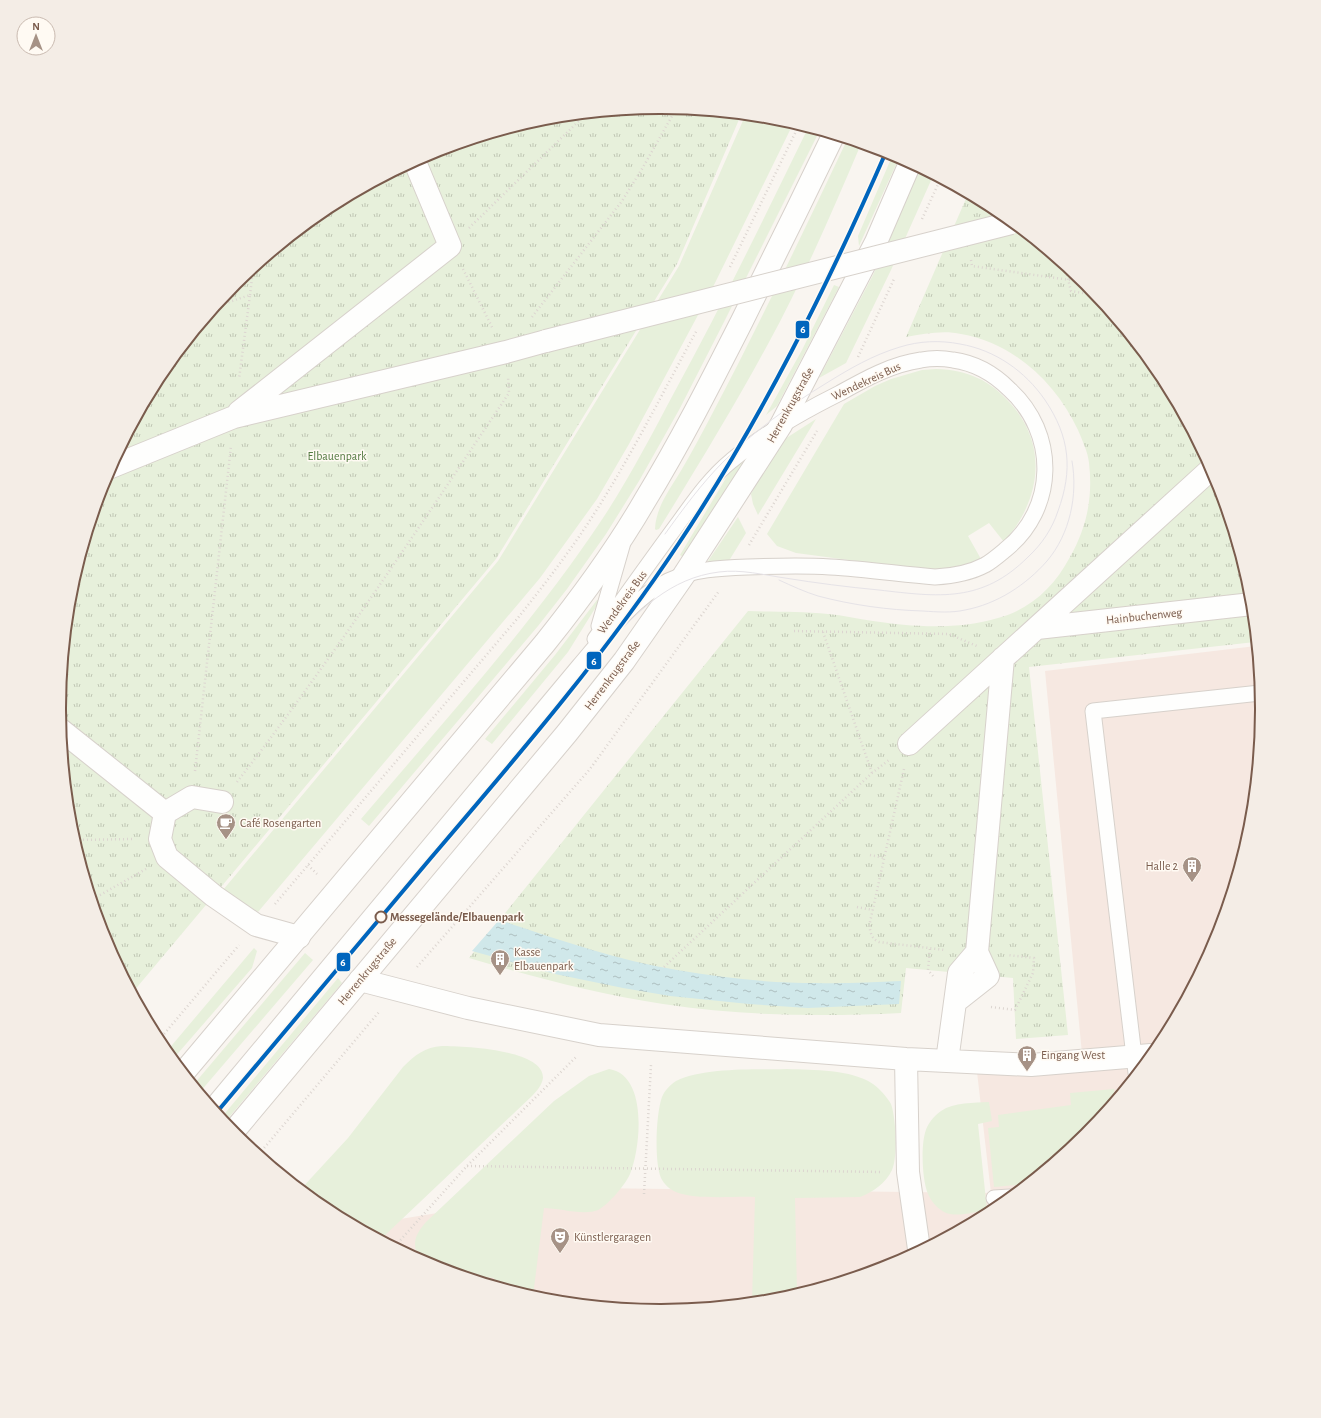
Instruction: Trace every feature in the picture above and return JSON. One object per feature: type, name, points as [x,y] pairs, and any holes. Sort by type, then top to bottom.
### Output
[{"type":"street","points":[[187,1068],[544,643],[589,586],[651,492],[692,419],[831,140]]},
{"type":"street","points":[[234,417],[450,246],[417,167]]},
{"type":"street","name":"Herrenkrugstraße","points":[[238,1126],[568,733],[624,661],[684,575],[781,425],[876,242],[907,169]]},
{"type":"street","points":[[119,464],[234,417],[506,352],[963,234],[1005,225]]},
{"type":"street","points":[[909,744],[1206,473]]},
{"type":"street","name":"Hainbuchenweg","points":[[1037,628],[1246,605]]},
{"type":"street","points":[[948,1062],[959,973],[977,952],[1003,658]]},
{"type":"street","points":[[67,735],[164,813]]},
{"type":"street","points":[[164,813],[192,797],[222,802]]},
{"type":"street","points":[[164,813],[164,848],[214,896],[256,925],[298,937]]},
{"type":"street","points":[[360,980],[468,1008],[599,1034],[948,1062],[1032,1065],[1139,1061]]},
{"type":"street","points":[[906,1059],[908,1172],[918,1244]]},
{"type":"lane","name":"Wendekreis Bus","points":[[578,666],[639,601],[662,584],[684,575],[720,568],[787,565],[829,567],[935,577],[952,576],[971,571],[987,564],[1009,546],[1031,522],[1041,496],[1044,481],[1044,452],[1041,437],[1035,422],[1027,408],[1015,394],[992,374],[979,367],[960,362],[922,359],[906,363],[866,379],[781,425],[730,461],[711,481],[680,520],[595,639]]},
{"type":"lane","points":[[215,1102],[578,666],[595,639],[626,530]]},
{"type":"lane","points":[[1141,1059],[1093,711],[1255,693]]},
{"type":"lane","points":[[994,1198],[998,1198]]},
{"type":"path","points":[[529,321],[622,201],[642,170],[673,115]]},
{"type":"path","points":[[222,802],[270,740],[364,608],[509,393],[506,352],[450,246],[579,121]]},
{"type":"path","points":[[726,274],[795,131]]},
{"type":"path","points":[[963,234],[972,266],[1072,280]]},
{"type":"path","points":[[1067,276],[1071,291],[1085,293]]},
{"type":"path","points":[[192,797],[234,417],[252,278]]},
{"type":"path","points":[[227,303],[250,295]]},
{"type":"path","points":[[163,1035],[517,619],[548,580],[576,541],[603,499],[698,329]]},
{"type":"path","points":[[262,1150],[397,990],[590,769],[721,589]]},
{"type":"path","points":[[794,631],[950,634],[1003,658]]},
{"type":"path","points":[[823,632],[872,773]]},
{"type":"path","points":[[909,744],[873,910],[870,926],[872,937],[882,943],[930,949],[977,952]]},
{"type":"path","points":[[664,966],[872,773],[889,760]]},
{"type":"path","points":[[81,841],[164,848]]},
{"type":"path","points":[[97,896],[164,848]]},
{"type":"path","points":[[870,855],[884,858]]},
{"type":"path","points":[[308,865],[322,878]]},
{"type":"path","points":[[857,907],[873,910]]},
{"type":"path","points":[[928,970],[930,949]]},
{"type":"path","points":[[398,1242],[468,1166],[599,1034]]},
{"type":"path","points":[[644,1194],[644,1168],[653,1039]]},
{"type":"path","points":[[468,1166],[908,1172]]},
{"type":"shaded area","points":[[1252,647],[1255,709],[1254,748],[1244,825],[1235,863],[1210,937],[1194,972],[1155,1039],[1132,1071],[1081,1129],[1022,1181],[958,1224],[888,1258],[852,1272],[776,1292],[699,1302],[660,1304],[622,1302],[545,1292],[469,1272],[433,1258],[365,1225],[591,1188],[991,1193],[977,1072],[1083,1064],[1045,671]]},
{"type":"green space","name":"Elbauenpark","points":[[660,114],[739,120],[677,264],[496,559],[136,988],[111,937],[86,863],[77,825],[67,748],[67,670],[77,593],[86,555],[98,518],[111,481],[127,446],[166,379],[189,347],[240,289],[299,237],[363,194],[433,160],[469,146],[507,135],[545,126],[583,120]]},
{"type":"green space","points":[[743,121],[790,129],[713,287],[629,444],[597,499],[540,578],[258,912],[223,890],[498,561],[679,266]]},
{"type":"green space","points":[[806,133],[817,136],[679,410],[639,481],[606,534],[567,589],[538,626],[369,826],[361,819],[517,634],[576,558],[613,503],[710,326]]},
{"type":"green space","points":[[845,144],[859,149],[805,271],[768,344],[701,461],[659,529],[656,530],[656,521],[661,505],[728,384]]},
{"type":"green space","points":[[890,161],[896,164],[859,246],[858,236]]},
{"type":"green space","points":[[918,174],[931,180],[891,270],[846,363],[819,378],[873,275]]},
{"type":"green space","points":[[966,199],[1022,237],[1081,289],[1132,347],[1155,379],[1194,446],[1210,481],[1235,555],[1244,593],[1251,642],[1029,667],[1068,1035],[1016,1039],[1013,978],[906,968],[901,1013],[812,1015],[752,1013],[693,1008],[638,1000],[565,984],[469,958],[748,611],[818,613],[888,623],[919,626],[952,626],[983,622],[1021,609],[1031,603],[1057,578],[1076,546],[1081,534],[1085,523],[1090,488],[1090,476],[1086,450],[1069,413],[1058,396],[1045,381],[1016,356],[999,346],[980,339],[947,332],[906,337]]},
{"type":"green space","points":[[834,285],[839,287],[777,406],[766,415],[802,350]]},
{"type":"green space","points":[[936,369],[968,374],[978,378],[995,389],[1011,404],[1023,421],[1031,438],[1035,456],[1035,474],[1032,492],[1026,509],[1004,542],[989,523],[968,536],[981,559],[967,565],[934,569],[879,564],[796,553],[777,546],[767,534],[844,404],[875,386],[891,379],[922,370]]},
{"type":"green space","points":[[816,419],[758,515],[753,504],[751,494],[777,444]]},
{"type":"green space","points":[[752,452],[683,557],[680,555],[735,463]]},
{"type":"green space","points":[[738,517],[746,533],[727,564],[704,567]]},
{"type":"green space","points":[[597,600],[599,600],[599,602],[568,652],[492,744],[485,739],[555,655]]},
{"type":"green space","points":[[254,948],[257,951],[252,968],[177,1054],[171,1046]]},
{"type":"green space","points":[[305,953],[313,960],[203,1088],[197,1081]]},
{"type":"green space","points":[[338,978],[342,983],[229,1117],[225,1113]]},
{"type":"green space","points":[[436,1047],[483,1048],[517,1055],[540,1068],[543,1078],[539,1088],[532,1096],[385,1235],[363,1224],[305,1185],[348,1138],[403,1067],[421,1052]]},
{"type":"green space","points":[[609,1069],[622,1074],[630,1084],[636,1098],[638,1114],[637,1147],[634,1162],[630,1174],[616,1194],[598,1210],[592,1212],[579,1212],[544,1208],[534,1289],[469,1272],[416,1250],[415,1241],[417,1235],[426,1222],[554,1101],[589,1076]]},
{"type":"green space","points":[[730,1070],[820,1070],[854,1075],[876,1086],[891,1104],[893,1110],[896,1147],[894,1164],[892,1170],[883,1183],[874,1190],[860,1197],[795,1198],[797,1287],[752,1296],[755,1197],[693,1196],[676,1192],[665,1185],[661,1178],[657,1161],[657,1125],[660,1104],[666,1090],[676,1081],[688,1077],[701,1073]]},
{"type":"green space","points":[[1114,1089],[1114,1092],[1081,1129],[1022,1181],[1017,1185],[994,1187],[988,1128],[999,1127],[998,1115],[1071,1105],[1070,1093]]},
{"type":"green space","points":[[989,1102],[992,1121],[978,1124],[987,1206],[977,1212],[959,1215],[944,1212],[933,1202],[928,1194],[924,1181],[923,1155],[926,1130],[933,1118],[946,1108],[964,1104]]},
{"type":"water","points":[[499,920],[609,955],[654,966],[694,973],[746,980],[798,983],[901,981],[899,1004],[808,1008],[749,1004],[670,996],[555,974],[472,951]]},
{"type":"tram line","points":[[606,646],[630,621],[656,598],[685,581],[701,575],[719,572],[744,572],[832,585],[940,595],[976,590],[994,583],[1011,572],[1028,557],[1046,536],[1053,524],[1063,496],[1066,482],[1067,468],[1064,441],[1060,427],[1045,400],[1028,380],[1008,363],[985,351],[960,344],[945,342],[915,343],[890,350],[852,368],[798,401],[760,429],[735,450],[716,469],[693,496],[665,534]]},
{"type":"tram line","points":[[779,580],[818,596],[883,608],[950,612],[965,610],[988,603],[1010,592],[1030,578],[1039,570],[1055,550],[1067,526],[1073,500],[1074,474],[1072,461]]},
{"type":"transit line","name":"6","points":[[220,1108],[528,744],[591,665],[651,585],[709,496],[765,401],[816,303],[864,203],[883,158]]},
{"type":"place","name":"Café Rosengarten","points":[[226,840]]},
{"type":"place","name":"Halle 2","points":[[1192,883]]},
{"type":"place","name":"Messegelände/Elbauenpark","points":[[381,917]]},
{"type":"place","name":"Kasse Elbauenpark","points":[[500,976]]},
{"type":"place","name":"Eingang West","points":[[1027,1072]]},
{"type":"place","name":"Künstlergaragen","points":[[560,1254]]}]
